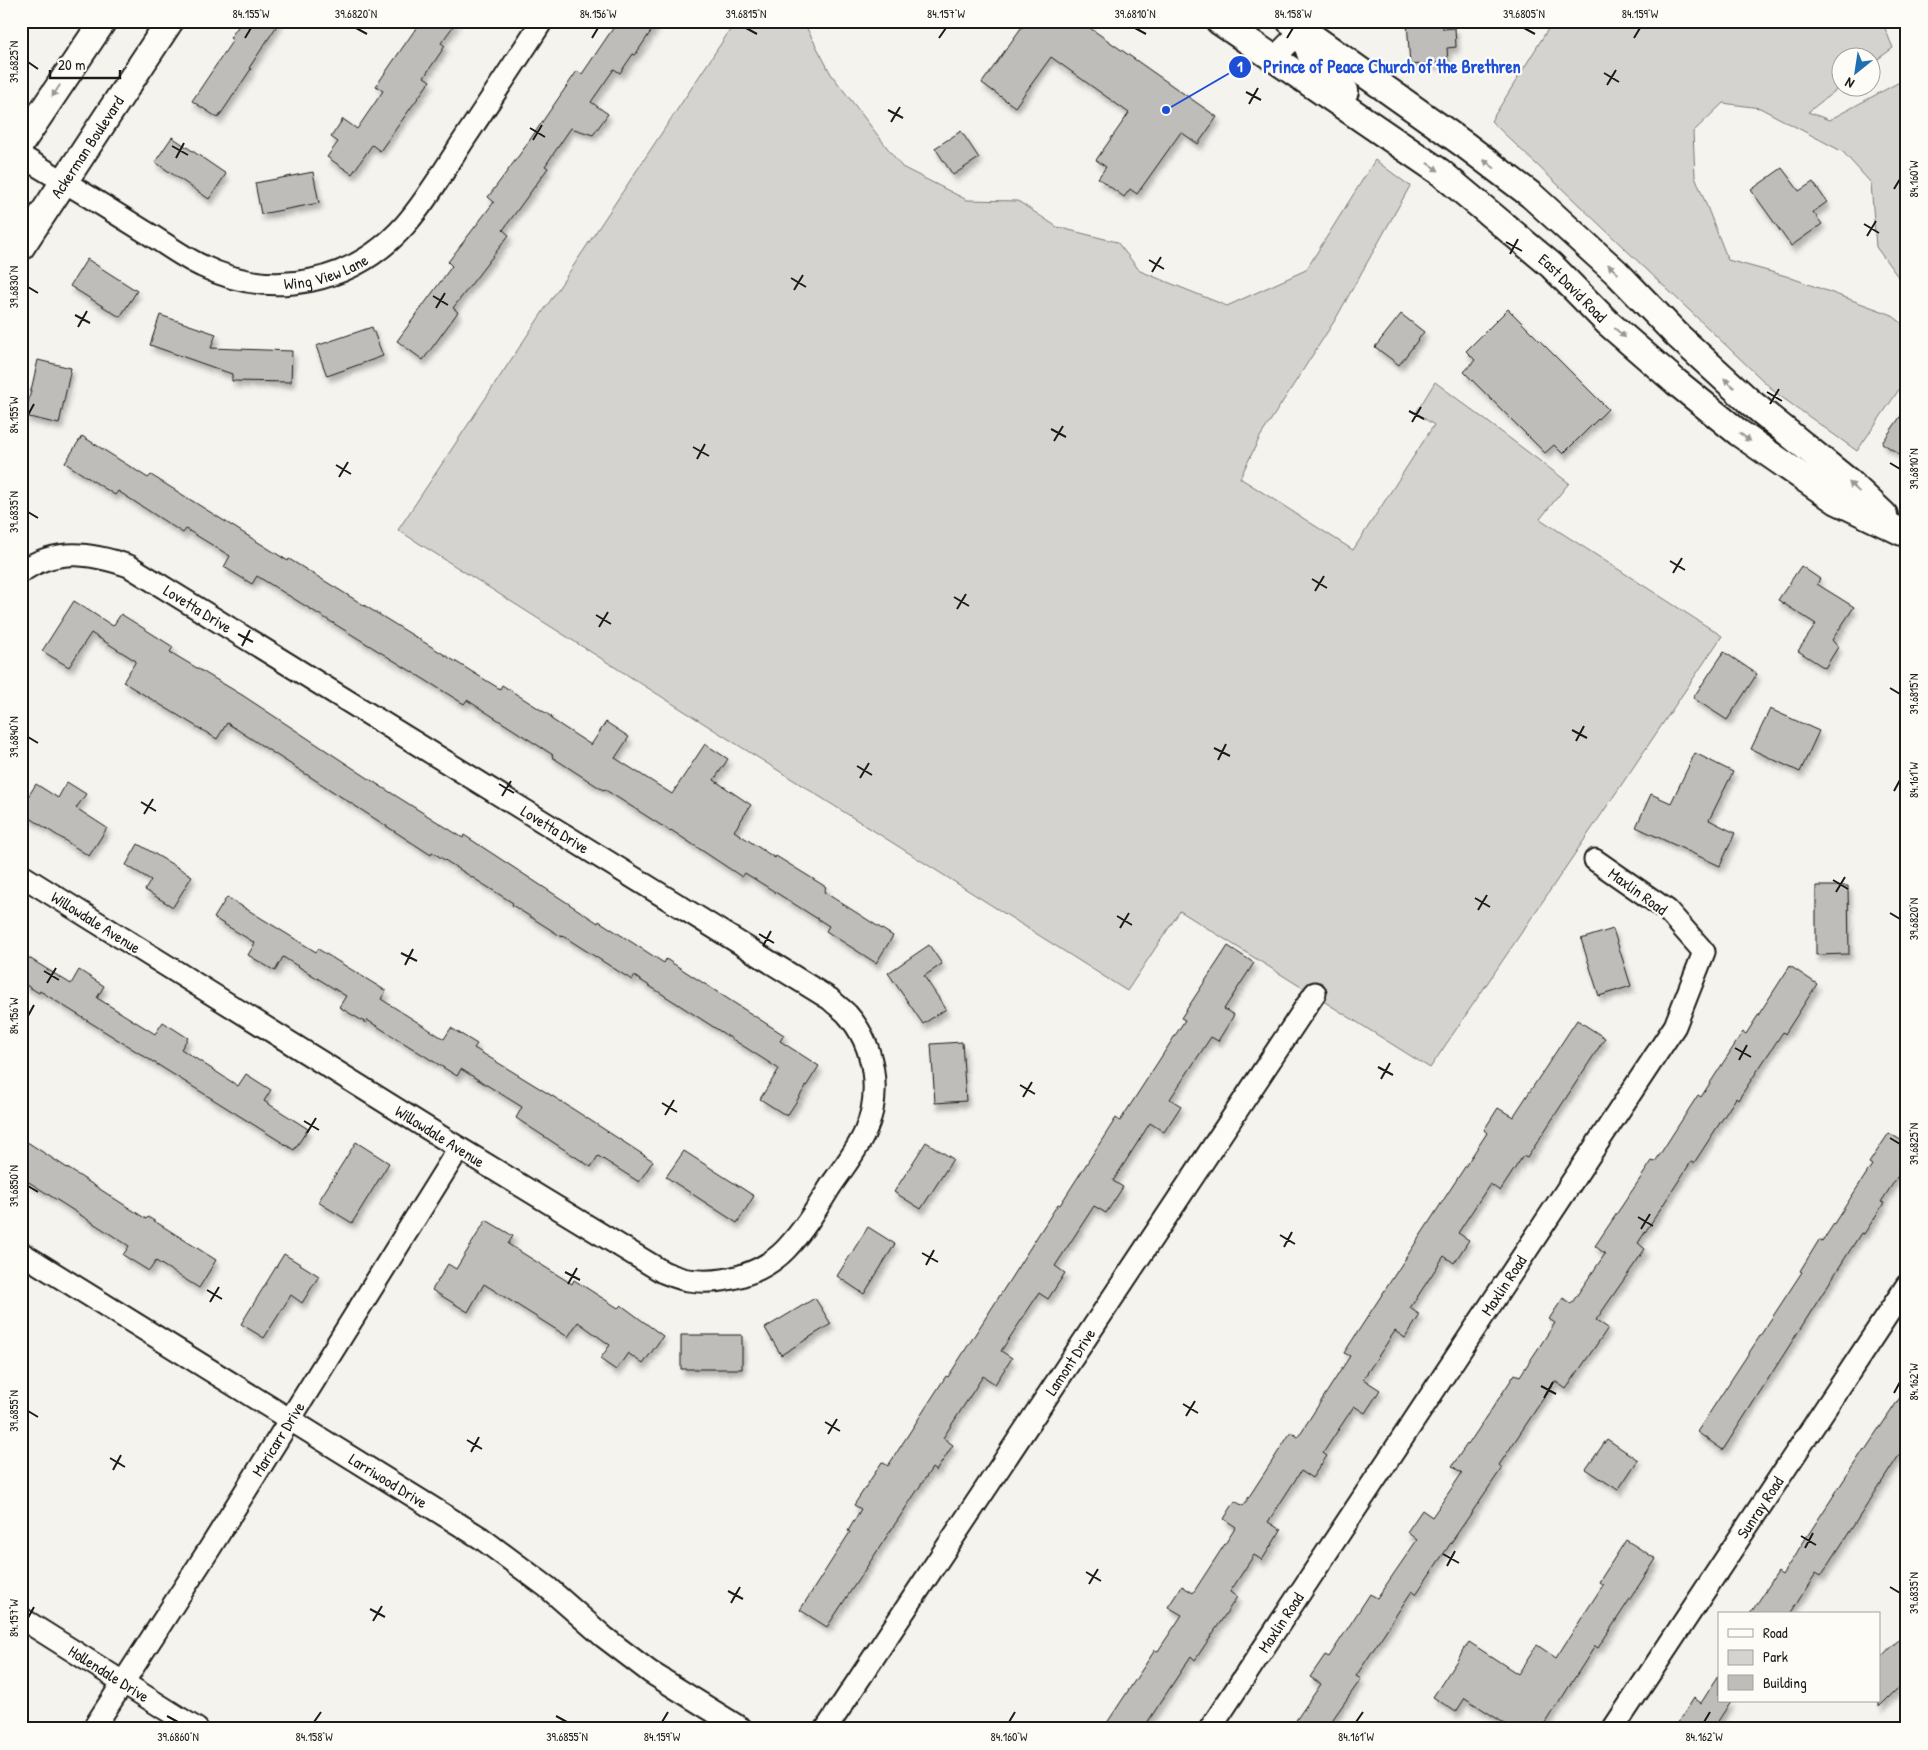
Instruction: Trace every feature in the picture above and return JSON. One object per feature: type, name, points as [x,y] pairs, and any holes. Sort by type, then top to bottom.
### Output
[{"type":"street","points":[[21,143],[103,21]]},
{"type":"street","name":"Ackerman Boulevard","points":[[21,247],[170,21]]},
{"type":"street","name":"Wing View Lane","points":[[21,156],[201,266],[234,279],[269,284],[294,284],[326,277],[358,264],[385,245],[405,225],[440,178],[542,21]]},
{"type":"street","name":"East David Road","points":[[1219,21],[1440,172],[1543,259],[1608,323],[1739,433],[1837,501],[1904,534]]},
{"type":"street","points":[[1273,59],[1300,24]]},
{"type":"street","points":[[1300,24],[1310,54],[1325,76],[1384,118],[1411,152]]},
{"type":"street","name":"East David Road","points":[[1300,24],[1531,195],[1616,272],[1678,336],[1750,402],[1849,482],[1904,534]]},
{"type":"street","name":"Lovetta Drive","points":[[25,569],[56,556],[80,554],[104,558],[129,566],[830,999],[847,1014],[860,1032],[870,1054],[875,1082],[873,1108],[865,1132],[843,1168]]},
{"type":"street","name":"Maxlin Road","points":[[1210,1729],[1675,1026],[1704,952],[1667,910],[1596,860]]},
{"type":"street","name":"Willowdale Avenue","points":[[21,875],[459,1148],[663,1272],[687,1280],[714,1282],[740,1277],[767,1264],[785,1250],[802,1230],[843,1168]]},
{"type":"street","name":"Lamont Drive","points":[[826,1729],[1315,994]]},
{"type":"street","name":"Maricarr Drive","points":[[93,1729],[210,1548],[289,1418],[459,1148]]},
{"type":"street","name":"Larriwood Drive","points":[[21,1253],[481,1538],[547,1587],[604,1637],[650,1672],[742,1729]]},
{"type":"street","name":"Sunray Road","points":[[1614,1729],[1907,1285]]},
{"type":"street","name":"Hollendale Drive","points":[[21,1618],[197,1729]]},
{"type":"green space","points":[[736,21],[803,21],[831,74],[902,167],[967,200],[1018,201],[1057,227],[1117,242],[1140,271],[1227,306],[1306,270],[1375,160],[1410,186],[1335,320],[1260,437],[1240,478],[1353,550],[1434,425],[1416,413],[1435,382],[1569,483],[1540,519],[1722,636],[1430,1068],[1180,911],[1127,991],[398,530]]},
{"type":"green space","points":[[1553,21],[1882,21],[1893,48],[1880,57],[1880,48],[1830,48],[1830,95],[1808,112],[1829,120],[1870,98],[1880,98],[1880,93],[1907,78],[1907,289],[1876,247],[1871,183],[1843,152],[1760,108],[1723,103],[1693,132],[1695,176],[1728,260],[1786,276],[1890,314],[1907,327],[1907,378],[1857,451],[1776,393],[1491,121]]},
{"type":"building","points":[[242,21],[280,21],[218,118],[192,101],[233,40],[230,38]]},
{"type":"building","points":[[421,21],[457,21],[441,43],[445,46],[424,77],[430,81],[380,151],[372,145],[352,174],[327,157],[338,142],[331,137],[343,119],[357,129],[383,91],[376,86]]},
{"type":"building","points":[[618,21],[658,21],[635,55],[633,54],[620,73],[614,69],[591,102],[608,114],[593,135],[571,128],[545,166],[548,168],[503,230],[509,235],[453,308],[458,312],[423,360],[397,341],[452,266],[448,262],[494,202],[488,197],[577,71],[582,74]]},
{"type":"building","points":[[1026,21],[1080,21],[1217,117],[1198,144],[1181,132],[1137,194],[1130,189],[1124,197],[1098,178],[1106,167],[1096,160],[1129,113],[1051,57],[1015,107],[982,83]]},
{"type":"building","points":[[1407,21],[1443,21],[1443,29],[1455,28],[1456,47],[1447,48],[1448,62],[1410,65]]},
{"type":"building","points":[[961,131],[979,158],[953,175],[935,148]]},
{"type":"building","points":[[172,137],[226,174],[209,199],[155,162]]},
{"type":"building","points":[[1782,168],[1799,191],[1813,182],[1827,202],[1813,212],[1822,224],[1791,246],[1751,190]]},
{"type":"building","points":[[313,172],[319,203],[261,214],[255,183]]},
{"type":"building","points":[[87,259],[137,291],[120,317],[70,286]]},
{"type":"building","points":[[1508,309],[1608,409],[1563,454],[1554,445],[1545,453],[1464,372],[1475,360],[1466,351]]},
{"type":"building","points":[[1401,314],[1424,332],[1399,365],[1375,347]]},
{"type":"building","points":[[160,315],[216,334],[211,348],[292,351],[291,382],[232,381],[232,374],[150,345]]},
{"type":"building","points":[[372,327],[383,356],[327,376],[316,346]]},
{"type":"building","points":[[38,360],[71,368],[59,424],[25,416]]},
{"type":"building","points":[[1907,407],[1907,459],[1882,443]]},
{"type":"building","points":[[82,436],[148,478],[151,475],[288,561],[289,559],[500,689],[502,685],[591,745],[606,722],[629,737],[615,758],[672,794],[705,744],[728,759],[714,780],[751,805],[734,831],[775,858],[776,856],[826,887],[824,892],[893,936],[876,963],[826,931],[829,926],[745,873],[742,877],[671,830],[603,790],[552,757],[553,755],[467,700],[464,704],[257,576],[252,584],[224,567],[230,556],[186,529],[183,533],[118,491],[115,495],[65,463]]},
{"type":"building","points":[[1801,566],[1820,579],[1817,584],[1854,607],[1832,640],[1838,647],[1825,668],[1798,651],[1816,624],[1778,600]]},
{"type":"building","points":[[74,601],[113,626],[121,614],[173,647],[170,652],[242,695],[377,784],[463,838],[464,835],[598,923],[599,921],[664,963],[666,959],[784,1035],[780,1041],[819,1066],[787,1116],[760,1099],[779,1069],[634,976],[632,980],[512,905],[513,903],[432,852],[431,855],[227,723],[217,739],[123,682],[136,661],[91,633],[69,667],[42,651]]},
{"type":"building","points":[[1724,652],[1757,674],[1727,720],[1693,698]]},
{"type":"building","points":[[1770,709],[1819,731],[1800,772],[1751,749]]},
{"type":"building","points":[[1695,753],[1733,772],[1709,820],[1735,833],[1720,866],[1636,827],[1651,794],[1671,803]]},
{"type":"building","points":[[67,782],[86,794],[76,808],[107,828],[89,856],[21,812],[21,808],[36,784],[58,798]]},
{"type":"building","points":[[138,844],[192,876],[173,907],[145,890],[151,880],[126,865]]},
{"type":"building","points":[[1816,886],[1848,886],[1849,954],[1816,955]]},
{"type":"building","points":[[227,897],[316,952],[318,949],[386,991],[381,999],[444,1039],[451,1028],[477,1044],[474,1048],[653,1161],[639,1182],[598,1156],[591,1167],[516,1118],[522,1107],[461,1069],[457,1076],[367,1020],[366,1023],[339,1007],[346,996],[283,957],[275,971],[248,955],[255,943],[214,918]]},
{"type":"building","points":[[1613,929],[1631,986],[1599,996],[1581,939]]},
{"type":"building","points":[[929,945],[942,964],[924,976],[946,1009],[923,1024],[888,973]]},
{"type":"building","points":[[1228,946],[1254,963],[1224,1009],[1234,1015],[1218,1041],[1211,1037],[1170,1099],[1181,1106],[1164,1132],[1150,1123],[1113,1181],[1123,1187],[1106,1213],[1094,1206],[1055,1266],[1065,1273],[1048,1299],[1039,1293],[1001,1351],[1012,1358],[995,1384],[983,1376],[943,1438],[953,1445],[936,1471],[932,1468],[827,1627],[800,1610],[850,1532],[848,1531],[861,1509],[854,1505],[882,1462],[888,1466],[946,1376],[948,1377],[1058,1204],[1060,1205],[1116,1118],[1120,1121],[1185,1020],[1181,1018]]},
{"type":"building","points":[[21,953],[71,984],[79,970],[104,986],[97,998],[155,1034],[163,1022],[188,1038],[181,1049],[238,1086],[246,1074],[271,1090],[264,1101],[308,1129],[294,1150],[40,991],[39,993],[21,982]]},
{"type":"building","points":[[1790,966],[1817,984],[1785,1034],[1783,1032],[1738,1100],[1736,1098],[1694,1163],[1691,1162],[1638,1243],[1645,1249],[1596,1320],[1608,1328],[1566,1389],[1555,1381],[1499,1465],[1502,1468],[1416,1594],[1412,1591],[1356,1676],[1361,1679],[1326,1729],[1290,1729],[1321,1684],[1310,1677],[1325,1655],[1329,1657],[1370,1594],[1377,1598],[1417,1540],[1407,1532],[1422,1510],[1432,1517],[1462,1473],[1452,1466],[1515,1374],[1520,1376],[1555,1323],[1549,1319],[1563,1298],[1571,1304],[1605,1254],[1595,1246],[1652,1161],[1655,1162],[1698,1095],[1701,1097],[1743,1032],[1746,1034]]},
{"type":"building","points":[[1577,1020],[1605,1038],[1527,1158],[1523,1156],[1500,1191],[1490,1184],[1458,1233],[1469,1240],[1454,1263],[1444,1256],[1410,1308],[1420,1315],[1405,1338],[1395,1331],[1363,1379],[1380,1390],[1365,1413],[1354,1406],[1323,1453],[1327,1456],[1312,1478],[1301,1471],[1268,1522],[1281,1530],[1262,1560],[1254,1555],[1230,1592],[1237,1597],[1195,1660],[1191,1656],[1143,1729],[1103,1729],[1155,1650],[1158,1651],[1182,1615],[1168,1607],[1182,1586],[1193,1593],[1236,1527],[1224,1519],[1235,1501],[1243,1506],[1291,1432],[1298,1437],[1350,1356],[1344,1353],[1487,1133],[1484,1130],[1498,1108],[1513,1117]]},
{"type":"building","points":[[962,1042],[966,1101],[935,1103],[931,1044]]},
{"type":"building","points":[[1889,1133],[1907,1144],[1907,1162],[1881,1202],[1884,1203],[1864,1234],[1861,1233],[1723,1450],[1697,1432],[1802,1272],[1800,1271],[1819,1240],[1822,1242],[1872,1165],[1869,1163]]},
{"type":"building","points":[[21,1138],[146,1219],[148,1217],[216,1260],[199,1288],[156,1261],[149,1271],[123,1255],[129,1246],[21,1177]]},
{"type":"building","points":[[356,1142],[389,1163],[352,1223],[318,1202]]},
{"type":"building","points":[[926,1142],[953,1159],[921,1209],[894,1192]]},
{"type":"building","points":[[684,1151],[754,1196],[737,1223],[666,1177]]},
{"type":"building","points":[[486,1220],[513,1236],[508,1244],[572,1284],[574,1280],[618,1308],[621,1305],[663,1336],[643,1364],[628,1353],[616,1370],[600,1359],[610,1345],[578,1322],[568,1337],[484,1284],[468,1312],[432,1290],[448,1264],[456,1269]]},
{"type":"building","points":[[868,1227],[895,1244],[864,1294],[837,1276]]},
{"type":"building","points":[[284,1254],[319,1276],[302,1303],[291,1295],[264,1338],[241,1324]]},
{"type":"building","points":[[815,1298],[831,1324],[781,1355],[765,1328]]},
{"type":"building","points":[[681,1335],[742,1335],[742,1369],[681,1369]]},
{"type":"building","points":[[1907,1387],[1907,1443],[1821,1576],[1816,1573],[1791,1612],[1751,1612],[1778,1572],[1782,1575]]},
{"type":"building","points":[[1607,1439],[1638,1460],[1618,1490],[1586,1469]]},
{"type":"building","points":[[1626,1540],[1656,1559],[1598,1648],[1595,1646],[1542,1729],[1513,1729],[1465,1698],[1456,1712],[1433,1697],[1469,1642],[1518,1674],[1537,1645],[1556,1658],[1603,1585],[1599,1582]]},
{"type":"building","points":[[1907,1631],[1907,1679],[1879,1707],[1880,1702],[1880,1659]]},
{"type":"building","points":[[1718,1677],[1718,1702],[1730,1702],[1713,1729],[1674,1729],[1694,1698],[1701,1703]]},
{"type":"place","name":"Prince of Peace Church of the Brethren","points":[[1166,110]]}]
